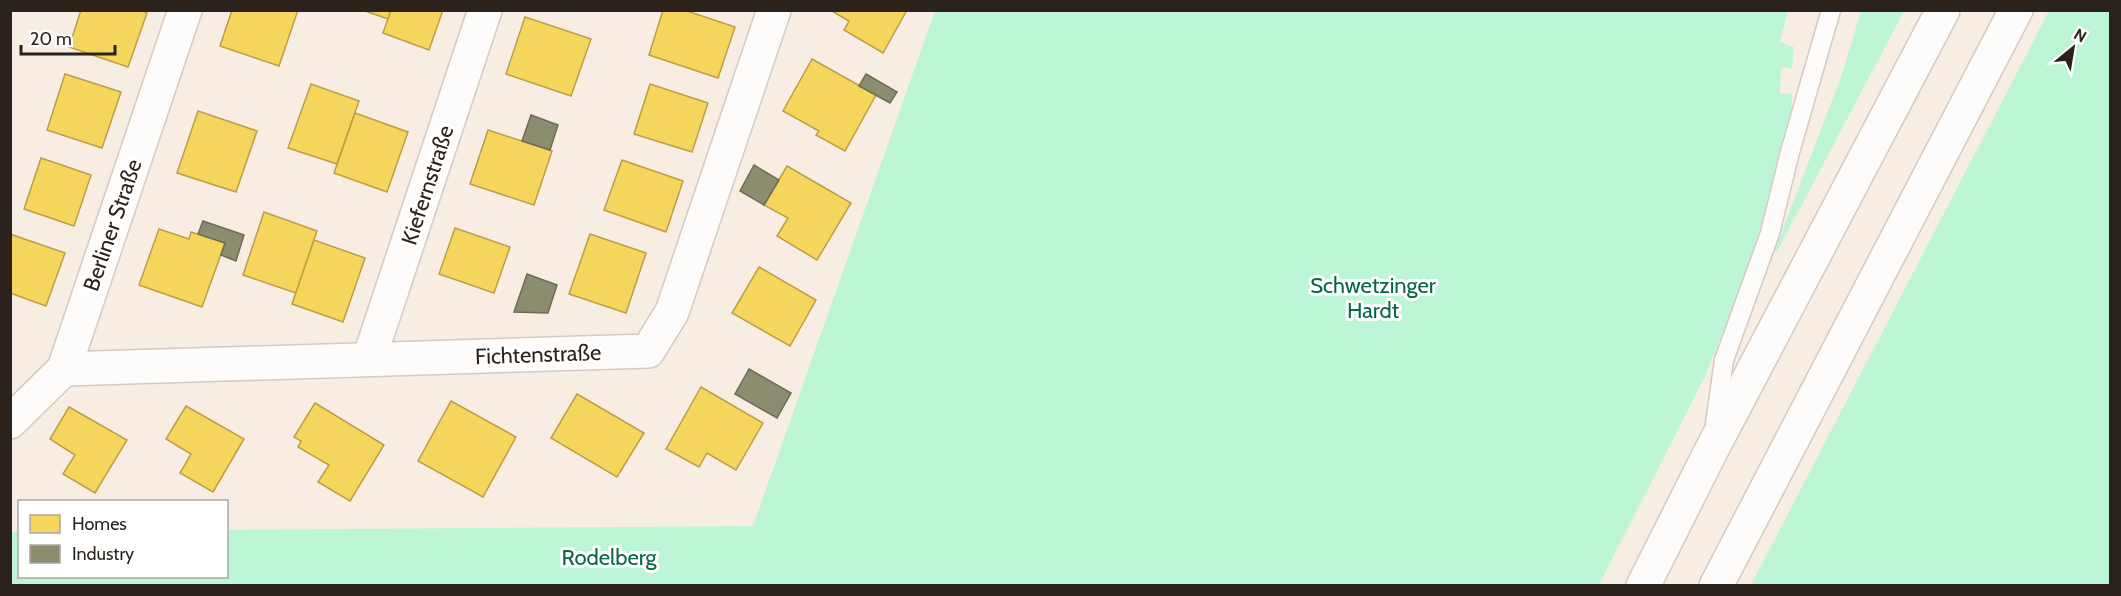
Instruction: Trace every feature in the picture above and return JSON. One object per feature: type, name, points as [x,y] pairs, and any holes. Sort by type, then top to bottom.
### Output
[{"type":"main road","name":"Berliner Straße","points":[[10,422],[64,369],[185,10]]},
{"type":"main road","name":"Kiefernstraße","points":[[369,359],[485,10]]},
{"type":"main road","name":"Fichtenstraße","points":[[64,369],[648,351],[672,312],[774,10]]},
{"type":"main road","points":[[1643,585],[1943,10]]},
{"type":"main road","points":[[1716,585],[2016,10]]},
{"type":"lane","points":[[1712,449],[1724,360],[1770,233],[1790,152],[1831,10]]},
{"type":"green space","name":"Schwetzinger Hardt","points":[[935,11],[1788,11],[1780,42],[1794,47],[1792,69],[1781,67],[1780,93],[1792,94],[1791,117],[1784,155],[1747,269],[1706,374],[1599,585],[11,586],[10,532],[18,532],[18,578],[228,578],[228,530],[753,526]]},
{"type":"green space","points":[[1861,11],[1904,11],[1777,252],[1775,250],[1841,77]]},
{"type":"green space","points":[[2049,11],[2110,11],[2110,585],[1751,585]]},
{"type":"building: Homes","points":[[81,10],[141,10],[147,13],[128,67],[69,47]]},
{"type":"building: Homes","points":[[232,10],[298,10],[279,66],[220,46]]},
{"type":"building: Homes","points":[[362,10],[391,10],[388,19]]},
{"type":"building: Homes","points":[[391,10],[443,10],[429,50],[383,33]]},
{"type":"building: Homes","points":[[663,10],[684,10],[735,27],[718,78],[649,55]]},
{"type":"building: Homes","points":[[830,10],[907,10],[883,53],[844,30],[849,21]]},
{"type":"building: Homes","points":[[525,17],[591,39],[571,96],[506,74]]},
{"type":"building: Homes","points":[[812,59],[876,95],[845,151],[816,135],[819,131],[783,111]]},
{"type":"building: Homes","points":[[65,74],[121,92],[102,148],[47,130]]},
{"type":"building: Homes","points":[[311,84],[359,101],[337,164],[288,148]]},
{"type":"building: Homes","points":[[650,84],[708,103],[692,152],[634,134]]},
{"type":"building: Homes","points":[[198,111],[257,131],[236,192],[177,173]]},
{"type":"building: Homes","points":[[355,113],[408,132],[387,192],[334,173]]},
{"type":"building: Homes","points":[[488,130],[552,151],[534,205],[470,184]]},
{"type":"building: Homes","points":[[41,158],[91,175],[74,226],[24,209]]},
{"type":"building: Homes","points":[[622,160],[683,181],[666,232],[604,210]]},
{"type":"building: Homes","points":[[787,166],[851,203],[817,260],[777,236],[788,218],[764,205]]},
{"type":"building: Homes","points":[[264,212],[317,231],[296,293],[243,275]]},
{"type":"building: Homes","points":[[455,228],[510,247],[494,293],[439,274]]},
{"type":"building: Homes","points":[[159,229],[189,239],[191,232],[225,243],[202,307],[139,285]]},
{"type":"building: Homes","points":[[10,234],[65,253],[46,306],[10,293]]},
{"type":"building: Homes","points":[[590,234],[646,253],[626,313],[569,294]]},
{"type":"building: Homes","points":[[314,240],[365,258],[343,322],[292,304]]},
{"type":"building: Homes","points":[[759,267],[816,300],[790,346],[732,313]]},
{"type":"building: Homes","points":[[701,387],[763,423],[736,470],[707,453],[699,467],[666,449]]},
{"type":"building: Homes","points":[[577,394],[644,433],[617,477],[551,438]]},
{"type":"building: Homes","points":[[451,401],[516,437],[483,497],[418,461]]},
{"type":"building: Homes","points":[[315,403],[384,445],[350,501],[318,482],[329,465],[298,447],[301,441],[294,437]]},
{"type":"building: Homes","points":[[186,406],[244,439],[213,492],[180,473],[191,454],[166,439]]},
{"type":"building: Homes","points":[[69,407],[127,440],[95,493],[63,474],[75,455],[50,439]]},
{"type":"building: Industry","points":[[866,74],[897,92],[890,103],[859,86]]},
{"type":"building: Industry","points":[[531,115],[558,125],[550,150],[522,141]]},
{"type":"building: Industry","points":[[754,165],[779,180],[764,205],[740,191]]},
{"type":"building: Industry","points":[[203,221],[244,235],[236,261],[221,255],[225,243],[198,234]]},
{"type":"building: Industry","points":[[527,274],[557,285],[548,313],[514,312]]},
{"type":"building: Industry","points":[[749,369],[791,393],[777,418],[735,394]]},
{"type":"park label","name":"Rodelberg","points":[[609,557]]}]
